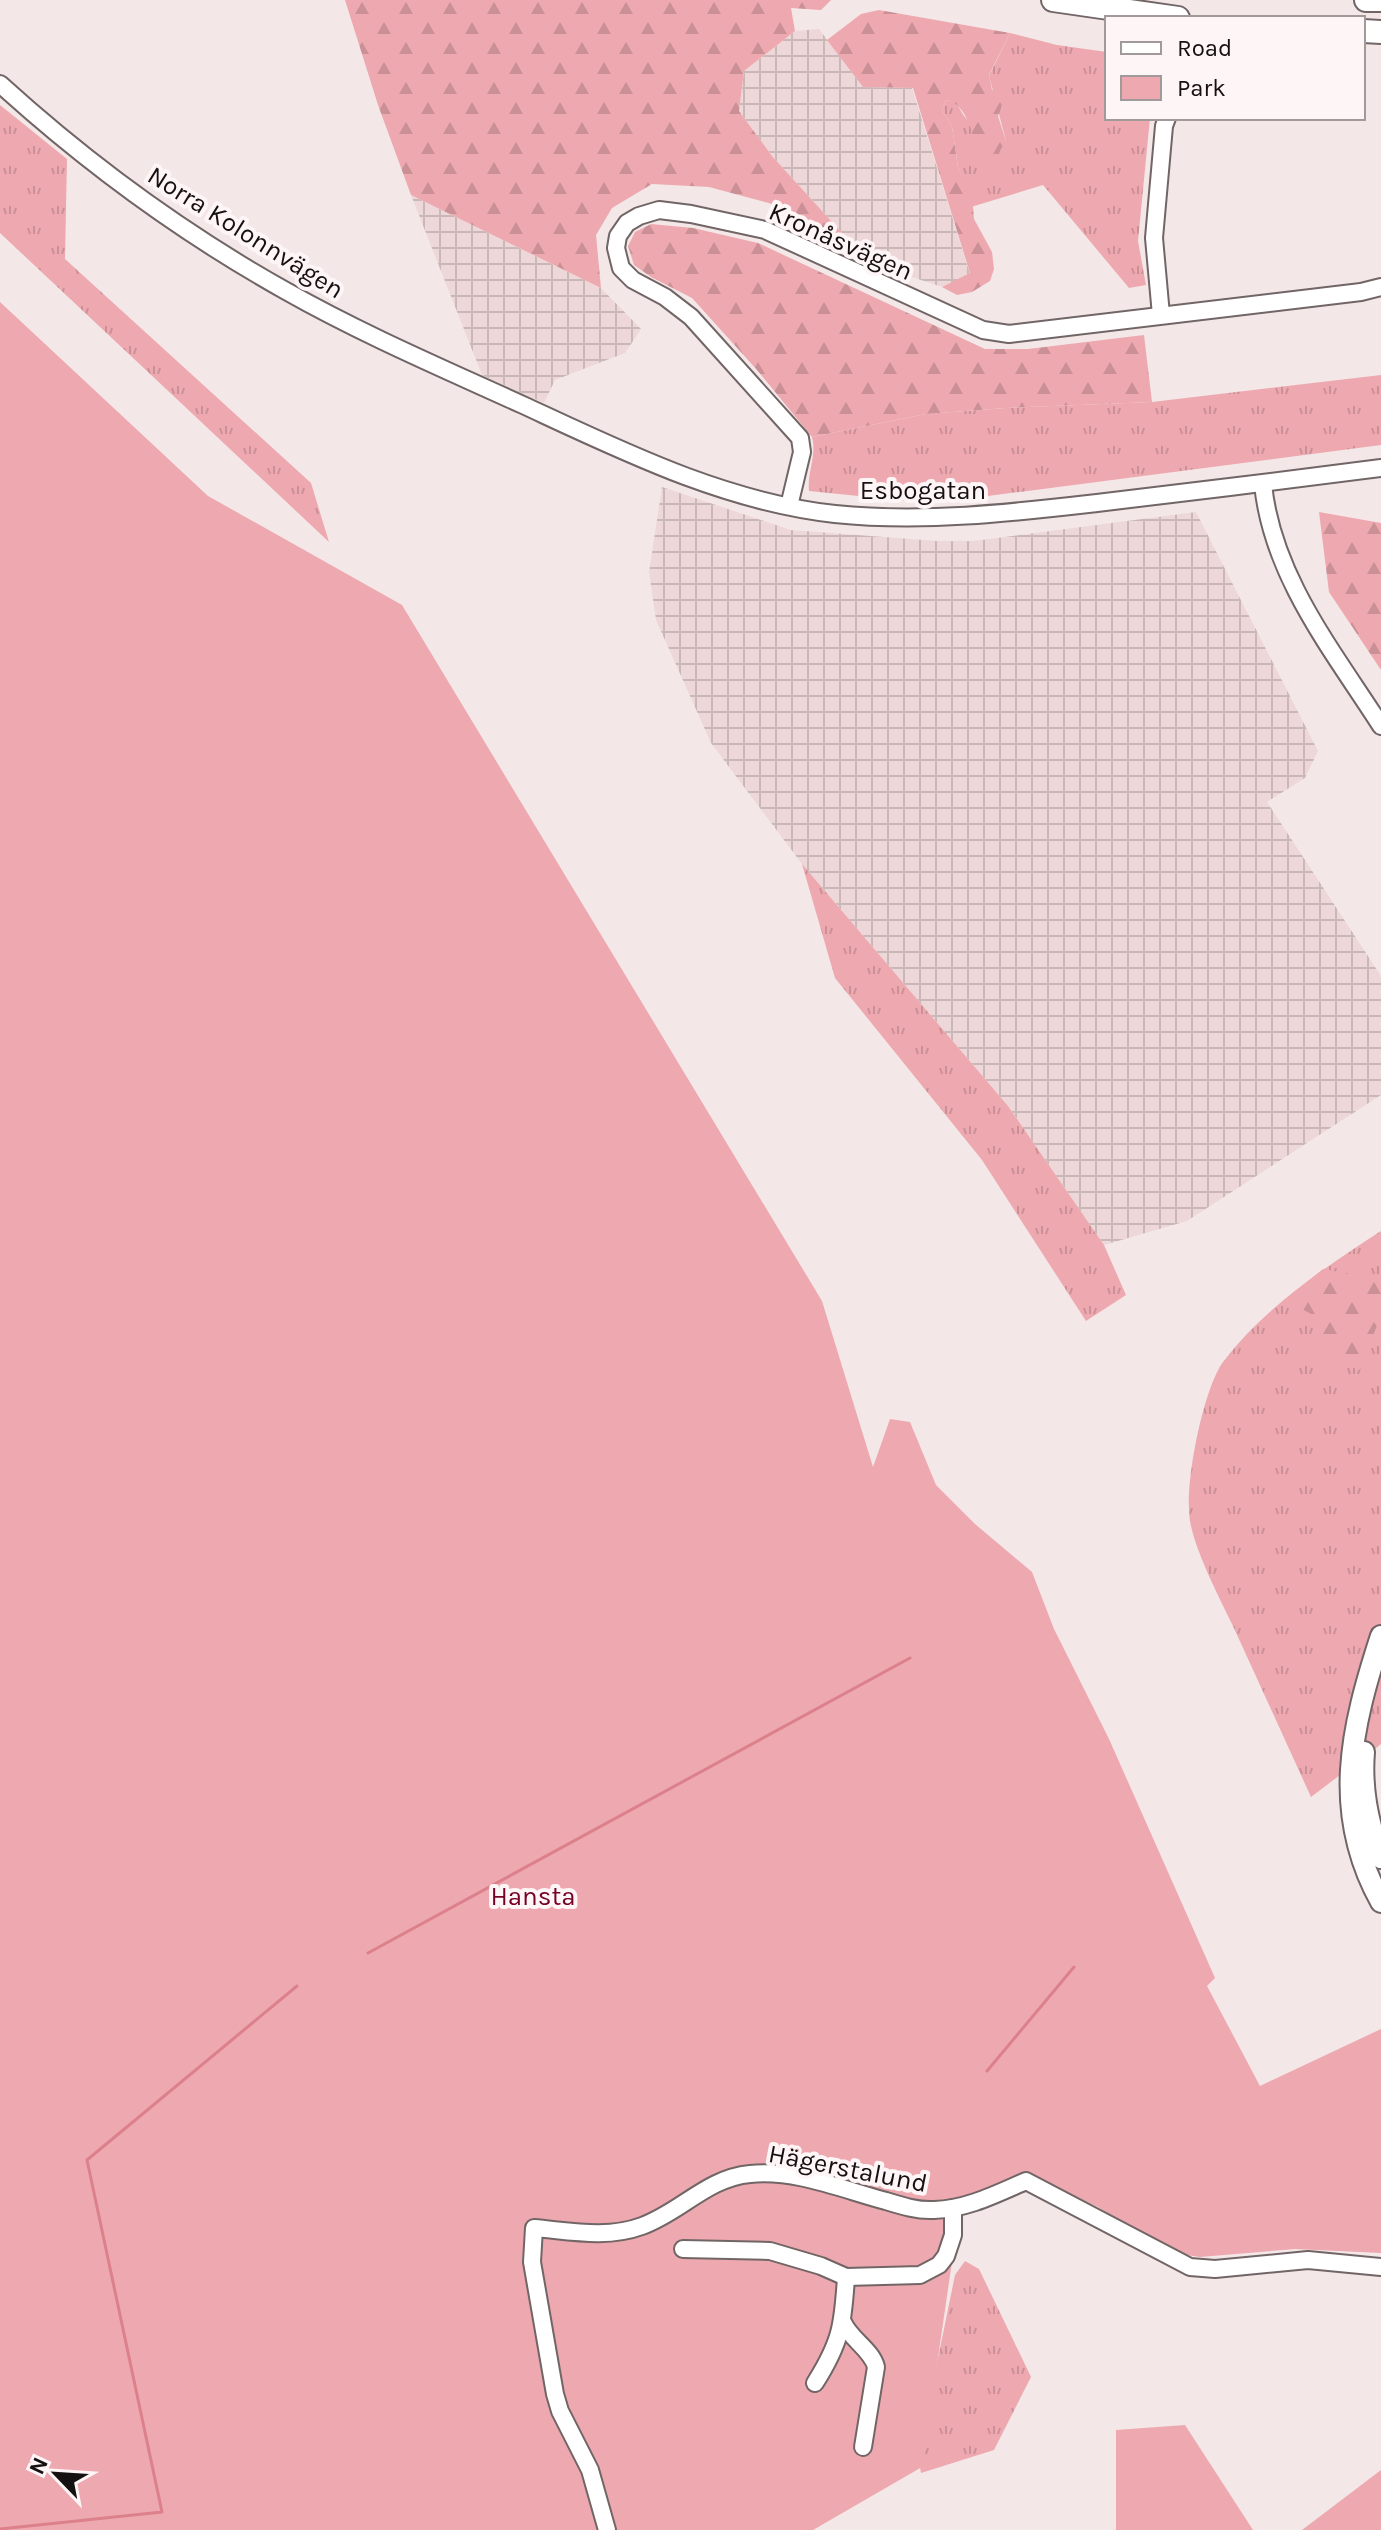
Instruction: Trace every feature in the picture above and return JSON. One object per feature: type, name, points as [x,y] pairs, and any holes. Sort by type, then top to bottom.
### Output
[{"type":"highway","points":[[1053,0],[1164,16]]},
{"type":"highway","points":[[1366,0],[1381,0]]},
{"type":"main road","points":[[1381,1636],[1366,1684],[1349,1785],[1356,1840],[1363,1864],[1381,1902]]},
{"type":"main road","points":[[1381,1672],[1366,1730],[1363,1770],[1370,1824],[1381,1858]]},
{"type":"street","name":"Norra Kolonnvägen","points":[[0,84],[80,154],[181,225],[287,291],[420,359],[487,388]]},
{"type":"street","points":[[1161,315],[1154,238],[1166,120]]},
{"type":"street","name":"Kronåsvägen","points":[[789,506],[802,452],[800,438],[691,317],[665,297],[633,280],[621,268],[616,248],[618,236],[627,223],[639,216],[659,210],[765,230],[983,330],[1009,334],[1361,292],[1381,287]]},
{"type":"street","name":"Esbogatan","points":[[487,388],[720,489],[834,514],[964,517],[1381,468]]},
{"type":"street","points":[[1263,484],[1284,567],[1296,594],[1381,726]]},
{"type":"street","name":"Hägerstalund","points":[[607,2530],[590,2470],[560,2411],[555,2394],[532,2262],[534,2228],[608,2234],[626,2231],[645,2225],[714,2184],[731,2177],[762,2173],[801,2179],[931,2210],[969,2205],[1026,2181],[1190,2267],[1215,2269],[1308,2260],[1381,2267]]},
{"type":"street","name":"Hägerstalund","points":[[683,2249],[770,2251],[846,2277],[898,2277],[929,2271],[946,2256],[953,2235],[953,2208]]},
{"type":"street","points":[[815,2383],[834,2353],[843,2322],[846,2277]]},
{"type":"street","points":[[843,2322],[848,2333],[875,2360],[863,2447]]},
{"type":"shaded area","points":[[819,29],[863,87],[912,88],[970,274],[942,287],[909,276],[883,252],[874,260],[853,245],[772,156],[739,111],[744,71],[795,31]]},
{"type":"shaded area","points":[[411,195],[601,288],[641,329],[625,353],[555,380],[544,403],[482,375]]},
{"type":"shaded area","points":[[662,487],[791,530],[937,541],[974,541],[1196,512],[1318,751],[1305,778],[1267,802],[1381,976],[1381,1095],[1187,1221],[1104,1245],[1008,1106],[802,864],[711,743],[656,620],[649,572]]},
{"type":"green space","points":[[345,0],[831,0],[821,10],[791,8],[795,31],[744,71],[739,111],[772,156],[853,245],[769,203],[709,187],[652,184],[612,208],[596,235],[601,288],[411,195],[378,105]]},
{"type":"green space","points":[[879,10],[1010,33],[989,75],[992,90],[1005,96],[998,116],[1006,141],[997,155],[987,162],[980,159],[969,124],[960,108],[946,100],[942,110],[952,127],[958,167],[972,195],[974,219],[992,252],[994,269],[990,281],[972,292],[957,295],[942,287],[970,273],[913,88],[863,87],[827,40],[861,14]]},
{"type":"green space","points":[[1010,33],[1057,45],[1105,52],[1105,120],[1150,120],[1138,241],[1146,285],[1129,288],[1043,185],[971,207],[971,195],[958,167],[952,127],[942,110],[946,100],[953,102],[969,121],[1006,141],[989,76]]},
{"type":"green space","points":[[0,105],[67,159],[65,259],[311,483],[329,542],[0,233]]},
{"type":"green space","points":[[651,224],[693,228],[758,243],[985,349],[1028,349],[1144,335],[1152,402],[926,414],[812,437],[692,298],[634,265],[628,246],[635,232]]},
{"type":"green space","name":"Hansta","points":[[0,302],[208,496],[402,605],[822,1301],[873,1467],[890,1419],[910,1422],[936,1485],[975,1524],[1032,1572],[1054,1629],[1109,1739],[1215,1978],[1207,1986],[1260,2086],[1381,2029],[1381,2253],[1295,2249],[1200,2257],[1180,2254],[1149,2240],[1098,2207],[1033,2178],[959,2214],[922,2467],[813,2530],[0,2530]]},
{"type":"green space","points":[[1381,375],[1381,445],[965,499],[908,501],[809,491],[812,437],[926,414],[1152,402]]},
{"type":"green space","points":[[1319,512],[1381,523],[1381,670],[1329,592]]},
{"type":"green space","points":[[802,864],[1008,1106],[1104,1245],[1126,1295],[1086,1321],[982,1160],[835,978]]},
{"type":"green space","points":[[1381,1231],[1381,1744],[1311,1797],[1209,1577],[1191,1526],[1189,1490],[1196,1441],[1208,1394],[1223,1362],[1277,1306],[1317,1274]]},
{"type":"green space","points":[[1323,1269],[1381,1280],[1381,1315],[1360,1370],[1317,1356],[1319,1318],[1284,1300]]},
{"type":"green space","points":[[965,2261],[979,2269],[1031,2377],[994,2450],[921,2473],[918,2456],[955,2275]]},
{"type":"green space","points":[[1185,2425],[1253,2530],[1116,2530],[1116,2430]]},
{"type":"green space","points":[[1381,2470],[1381,2530],[1302,2530]]},
{"type":"waterway","points":[[368,1953],[910,1658]]},
{"type":"waterway","points":[[987,2071],[1074,1967]]},
{"type":"waterway","points":[[0,2529],[162,2512],[87,2160],[297,1986]]}]
